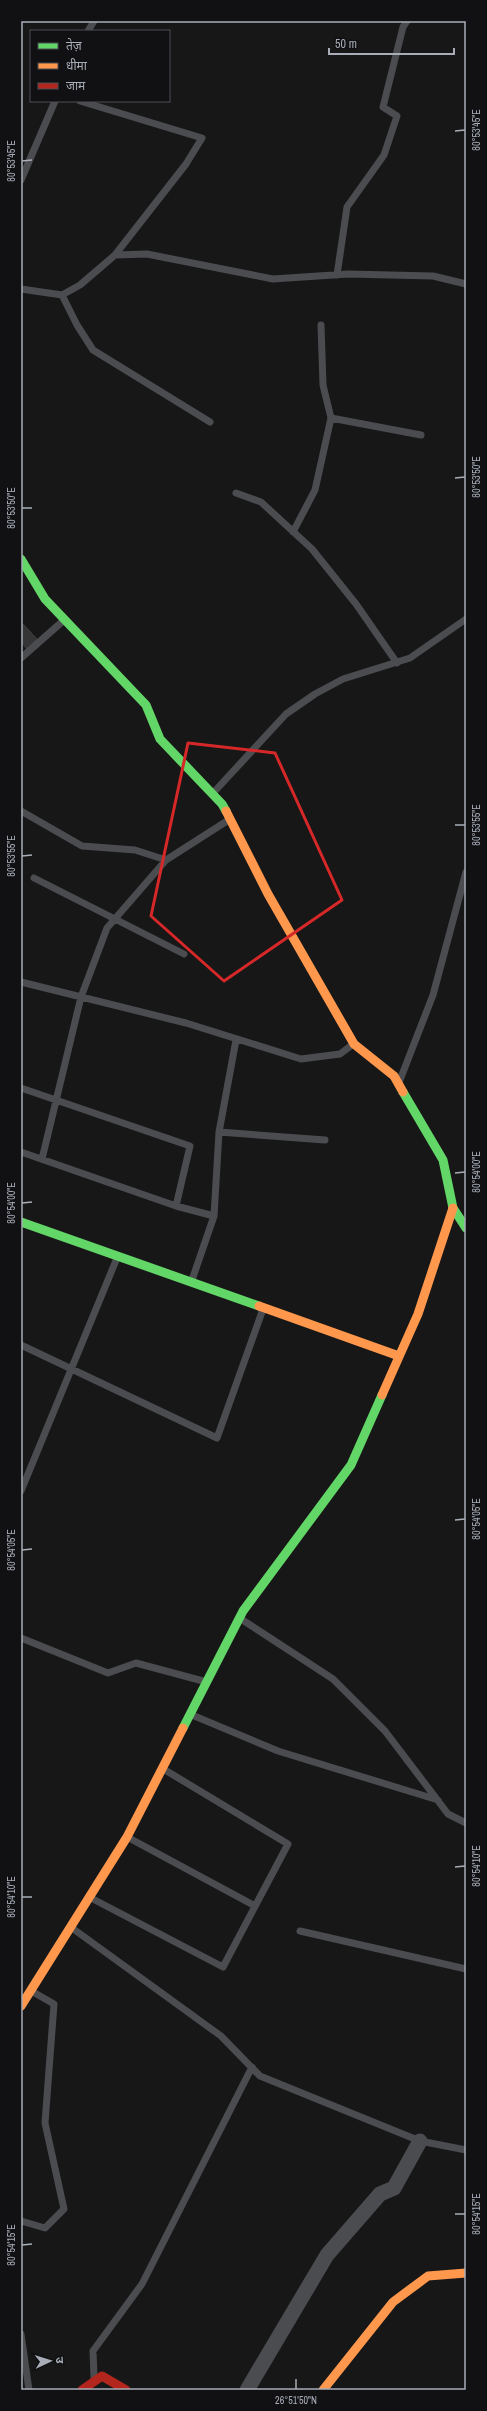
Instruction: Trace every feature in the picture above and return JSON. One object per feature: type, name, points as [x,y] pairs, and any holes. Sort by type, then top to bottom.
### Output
[{"type":"street","points":[[21,559],[45,599],[146,705],[160,739],[222,804],[268,894],[354,1044],[394,1076],[442,1160],[453,1208],[466,1228]]},
{"type":"street","points":[[21,2006],[127,1837],[239,1618],[278,1561],[351,1465],[418,1314],[453,1208]]},
{"type":"street","points":[[21,1222],[399,1356]]},
{"type":"street","points":[[247,2390],[327,2255],[380,2194],[394,2188],[420,2141]]},
{"type":"street","points":[[323,2390],[393,2302],[428,2276],[466,2273]]},
{"type":"street","points":[[82,2390],[102,2376],[126,2390]]},
{"type":"lane","points":[[89,30],[94,21]]},
{"type":"lane","points":[[337,275],[347,207],[384,155],[397,116],[382,107],[403,27],[406,21]]},
{"type":"lane","points":[[21,180],[55,102]]},
{"type":"lane","points":[[21,288],[62,295],[80,285],[115,255],[186,164],[202,138],[83,102]]},
{"type":"lane","points":[[115,255],[147,254],[273,279],[337,275],[432,276],[466,284]]},
{"type":"lane","points":[[62,295],[77,325],[94,350],[210,422]]},
{"type":"lane","points":[[293,532],[314,490],[331,418],[322,385],[321,325]]},
{"type":"lane","points":[[331,418],[421,435]]},
{"type":"lane","points":[[236,493],[261,502],[312,549],[397,662]]},
{"type":"lane","points":[[212,793],[286,714],[315,694],[343,679],[410,658],[466,619]]},
{"type":"lane","points":[[21,658],[65,620]]},
{"type":"lane","points":[[21,811],[82,846],[135,850],[166,860]]},
{"type":"lane","points":[[42,1159],[81,997],[107,928],[166,860],[229,819]]},
{"type":"lane","points":[[398,1084],[433,995],[466,872]]},
{"type":"lane","points":[[34,878],[184,954]]},
{"type":"lane","points":[[21,982],[186,1023],[236,1040],[301,1059],[340,1054],[354,1044]]},
{"type":"lane","points":[[192,1282],[214,1216],[219,1132],[236,1040]]},
{"type":"lane","points":[[21,1088],[190,1146],[176,1206]]},
{"type":"lane","points":[[219,1132],[325,1140]]},
{"type":"lane","points":[[21,1152],[176,1206],[214,1216]]},
{"type":"lane","points":[[21,1491],[118,1256]]},
{"type":"lane","points":[[21,1345],[217,1438],[264,1308]]},
{"type":"lane","points":[[239,1618],[333,1679],[385,1731],[448,1814],[466,1823]]},
{"type":"lane","points":[[21,1638],[108,1673],[136,1663],[205,1682]]},
{"type":"lane","points":[[190,1714],[278,1751],[438,1800]]},
{"type":"lane","points":[[90,1898],[223,1967],[288,1844],[163,1769]]},
{"type":"lane","points":[[127,1837],[255,1906]]},
{"type":"lane","points":[[71,1926],[220,2036],[260,2076],[420,2141],[466,2150]]},
{"type":"lane","points":[[300,1931],[466,1969]]},
{"type":"lane","points":[[21,2221],[45,2228],[64,2210],[45,2123],[54,2004],[31,1990]]},
{"type":"lane","points":[[95,2381],[93,2351],[142,2284],[252,2067]]},
{"type":"lane","points":[[21,2334],[29,2390]]},
{"type":"highlighted area","points":[[188,743],[275,753],[342,900],[224,981],[151,916]]},
{"type":"building","points":[[21,622],[37,639],[27,649],[21,642]]},
{"type":"traffic: fast","points":[[21,559],[45,599],[146,705],[160,739],[222,804],[226,811]]},
{"type":"traffic: fast","points":[[403,1092],[443,1160],[453,1208],[466,1228]]},
{"type":"traffic: fast","points":[[21,1222],[259,1306]]},
{"type":"traffic: fast","points":[[183,1728],[243,1611],[351,1465],[382,1395]]},
{"type":"traffic: slow","points":[[226,811],[268,894],[354,1044],[394,1076],[403,1092]]},
{"type":"traffic: slow","points":[[382,1395],[418,1314],[453,1208]]},
{"type":"traffic: slow","points":[[259,1306],[399,1356]]},
{"type":"traffic: slow","points":[[21,2006],[127,1837],[183,1728]]},
{"type":"traffic: slow","points":[[323,2390],[393,2302],[428,2276],[466,2273]]},
{"type":"traffic: jam","points":[[82,2390],[102,2376],[126,2390]]}]
